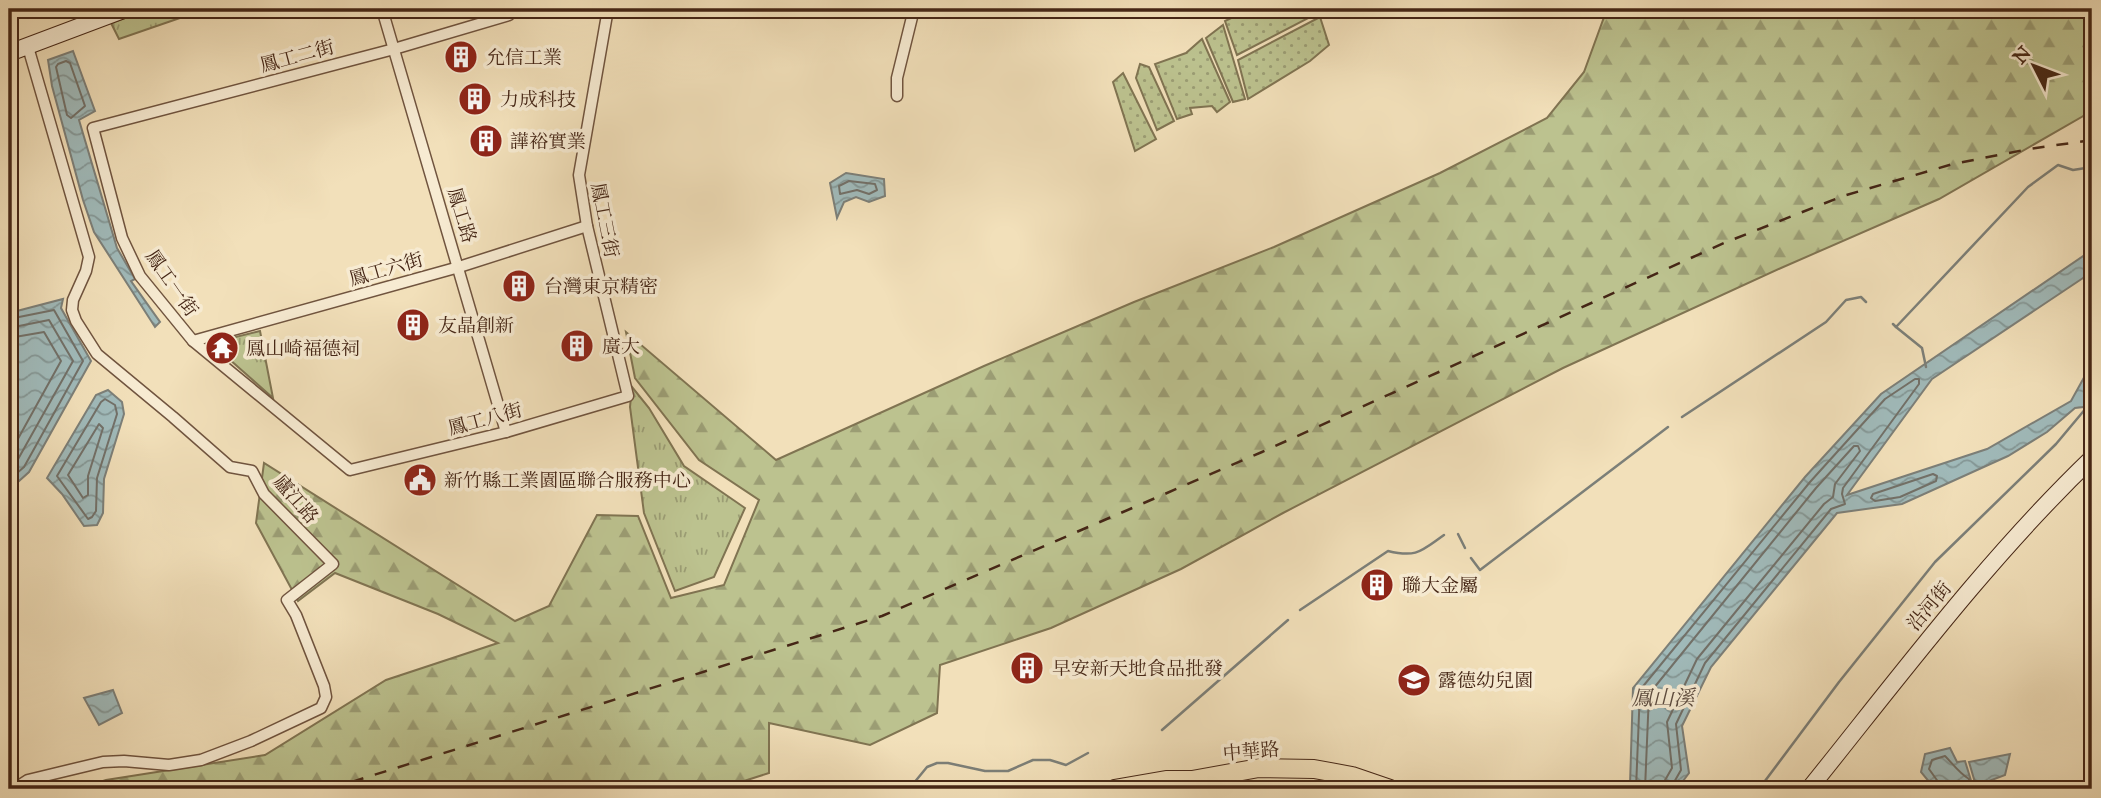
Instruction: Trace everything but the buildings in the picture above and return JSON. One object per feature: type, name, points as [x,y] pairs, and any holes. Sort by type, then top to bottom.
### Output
[{"type":"main road","name":"中華路","points":[[1115,789],[1159,785],[1259,768],[1314,769],[1352,776],[1390,789]]},
{"type":"street","points":[[9,53],[126,9]]},
{"type":"street","name":"鳳工路","points":[[382,9],[506,432]]},
{"type":"street","name":"鳳工三街","points":[[608,9],[579,175],[587,226],[628,396]]},
{"type":"street","points":[[897,96],[897,78],[914,9]]},
{"type":"street","name":"鳳工二街","points":[[93,128],[394,49],[509,15]]},
{"type":"street","name":"廬江路","points":[[14,789],[27,780],[103,762],[169,765],[201,760],[321,708],[326,697],[324,686],[296,615],[287,600],[333,564],[264,494],[252,471],[230,467],[173,416],[107,364],[97,354],[76,321],[72,310],[73,300],[89,257],[27,47]]},
{"type":"street","name":"鳳工一街","points":[[93,128],[122,238],[140,275],[193,341],[350,470]]},
{"type":"street","name":"鳳工六街","points":[[193,341],[459,267],[587,226]]},
{"type":"street","name":"鳳工八街","points":[[350,470],[506,432],[628,396]]},
{"type":"street","name":"沿河街","points":[[1809,789],[1913,657],[1990,567],[2092,458]]},
{"type":"green space","points":[[150,9],[206,9],[119,39],[111,23]]},
{"type":"green space","points":[[1250,9],[1317,9],[1318,13],[1237,55],[1225,21]]},
{"type":"green space","points":[[1607,9],[2092,9],[2092,111],[1939,199],[1563,368],[1181,569],[1051,628],[940,665],[937,713],[870,745],[769,723],[769,773],[719,789],[78,789],[106,780],[265,755],[386,680],[498,643],[438,614],[335,573],[298,601],[256,523],[264,463],[515,621],[549,606],[597,515],[638,516],[671,598],[724,585],[759,500],[699,460],[635,378],[626,332],[776,460],[984,366],[1134,302],[1274,247],[1440,173],[1547,118],[1584,72]]},
{"type":"green space","points":[[1320,17],[1329,45],[1310,61],[1248,99],[1238,60]]},
{"type":"green space","points":[[1223,25],[1245,99],[1233,102],[1206,38]]},
{"type":"green space","points":[[1202,39],[1230,102],[1217,112],[1212,106],[1190,108],[1192,114],[1177,119],[1155,64],[1186,53]]},
{"type":"green space","points":[[1140,64],[1149,67],[1174,121],[1157,130],[1136,78]]},
{"type":"green space","points":[[1123,73],[1156,139],[1135,151],[1113,82]]},
{"type":"green space","points":[[260,331],[273,398],[211,343]]},
{"type":"green space","points":[[632,387],[649,408],[684,466],[745,508],[714,577],[675,591],[644,513],[630,407]]},
{"type":"water","points":[[73,51],[95,111],[79,120],[117,248],[135,279],[131,281],[160,322],[155,327],[94,232],[83,200],[52,86],[48,60]]},
{"type":"water","points":[[846,173],[884,179],[885,196],[869,202],[856,197],[844,202],[837,218],[830,183]]},
{"type":"water","name":"鳳山溪","points":[[2092,250],[2092,272],[1932,379],[1847,495],[1987,449],[2071,401],[2092,363],[2092,406],[2075,408],[2047,432],[2008,456],[1902,504],[1837,513],[1711,667],[1682,726],[1689,773],[1677,789],[1628,789],[1633,688],[1805,477],[1881,394]]},
{"type":"water","points":[[63,299],[61,308],[91,361],[29,472],[9,490],[9,313]]},
{"type":"water","points":[[108,390],[122,402],[124,414],[104,479],[103,513],[97,525],[84,526],[62,494],[47,478],[96,395]]},
{"type":"water","points":[[113,690],[122,713],[99,725],[84,698]]},
{"type":"water","points":[[1950,748],[1957,762],[1965,761],[1973,787],[1935,789],[1921,772],[1925,754]]},
{"type":"water","points":[[2010,754],[2005,775],[1976,786],[1969,762]]},
{"type":"waterway","points":[[1893,324],[1896,327],[2028,187],[2058,165],[2073,170],[2092,167]]},
{"type":"waterway","points":[[1682,417],[1826,322],[1846,300],[1861,297],[1866,302]]},
{"type":"waterway","points":[[1896,327],[1922,348],[1926,367]]},
{"type":"waterway","points":[[1759,789],[1839,682],[1935,562],[2056,444],[2092,401]]},
{"type":"waterway","points":[[1471,558],[1480,570],[1668,427]]},
{"type":"waterway","points":[[1458,534],[1465,548]]},
{"type":"waterway","points":[[1300,610],[1388,551],[1406,554],[1418,552],[1444,535]]},
{"type":"waterway","points":[[1162,730],[1288,620]]},
{"type":"waterway","points":[[909,789],[927,767],[937,763],[985,771],[1008,771],[1033,760],[1050,760],[1066,765],[1088,753]]},
{"type":"railway","points":[[329,789],[882,616],[1262,452],[1724,243],[1843,196],[1953,164],[2092,140]]},
{"type":"place","name":"允信工業","points":[[461,57]]},
{"type":"place","name":"力成科技","points":[[475,99]]},
{"type":"place","name":"譁裕實業","points":[[486,141]]},
{"type":"place","name":"台灣東京精密","points":[[519,286]]},
{"type":"place","name":"友晶創新","points":[[413,325]]},
{"type":"place","name":"廣大","points":[[577,346]]},
{"type":"place","name":"鳳山崎福德祠","points":[[222,348]]},
{"type":"place","name":"新竹縣工業園區聯合服務中心","points":[[420,480]]},
{"type":"place","name":"聯大金屬","points":[[1377,585]]},
{"type":"place","name":"早安新天地食品批發","points":[[1027,668]]},
{"type":"place","name":"露德幼兒園","points":[[1414,680]]}]
